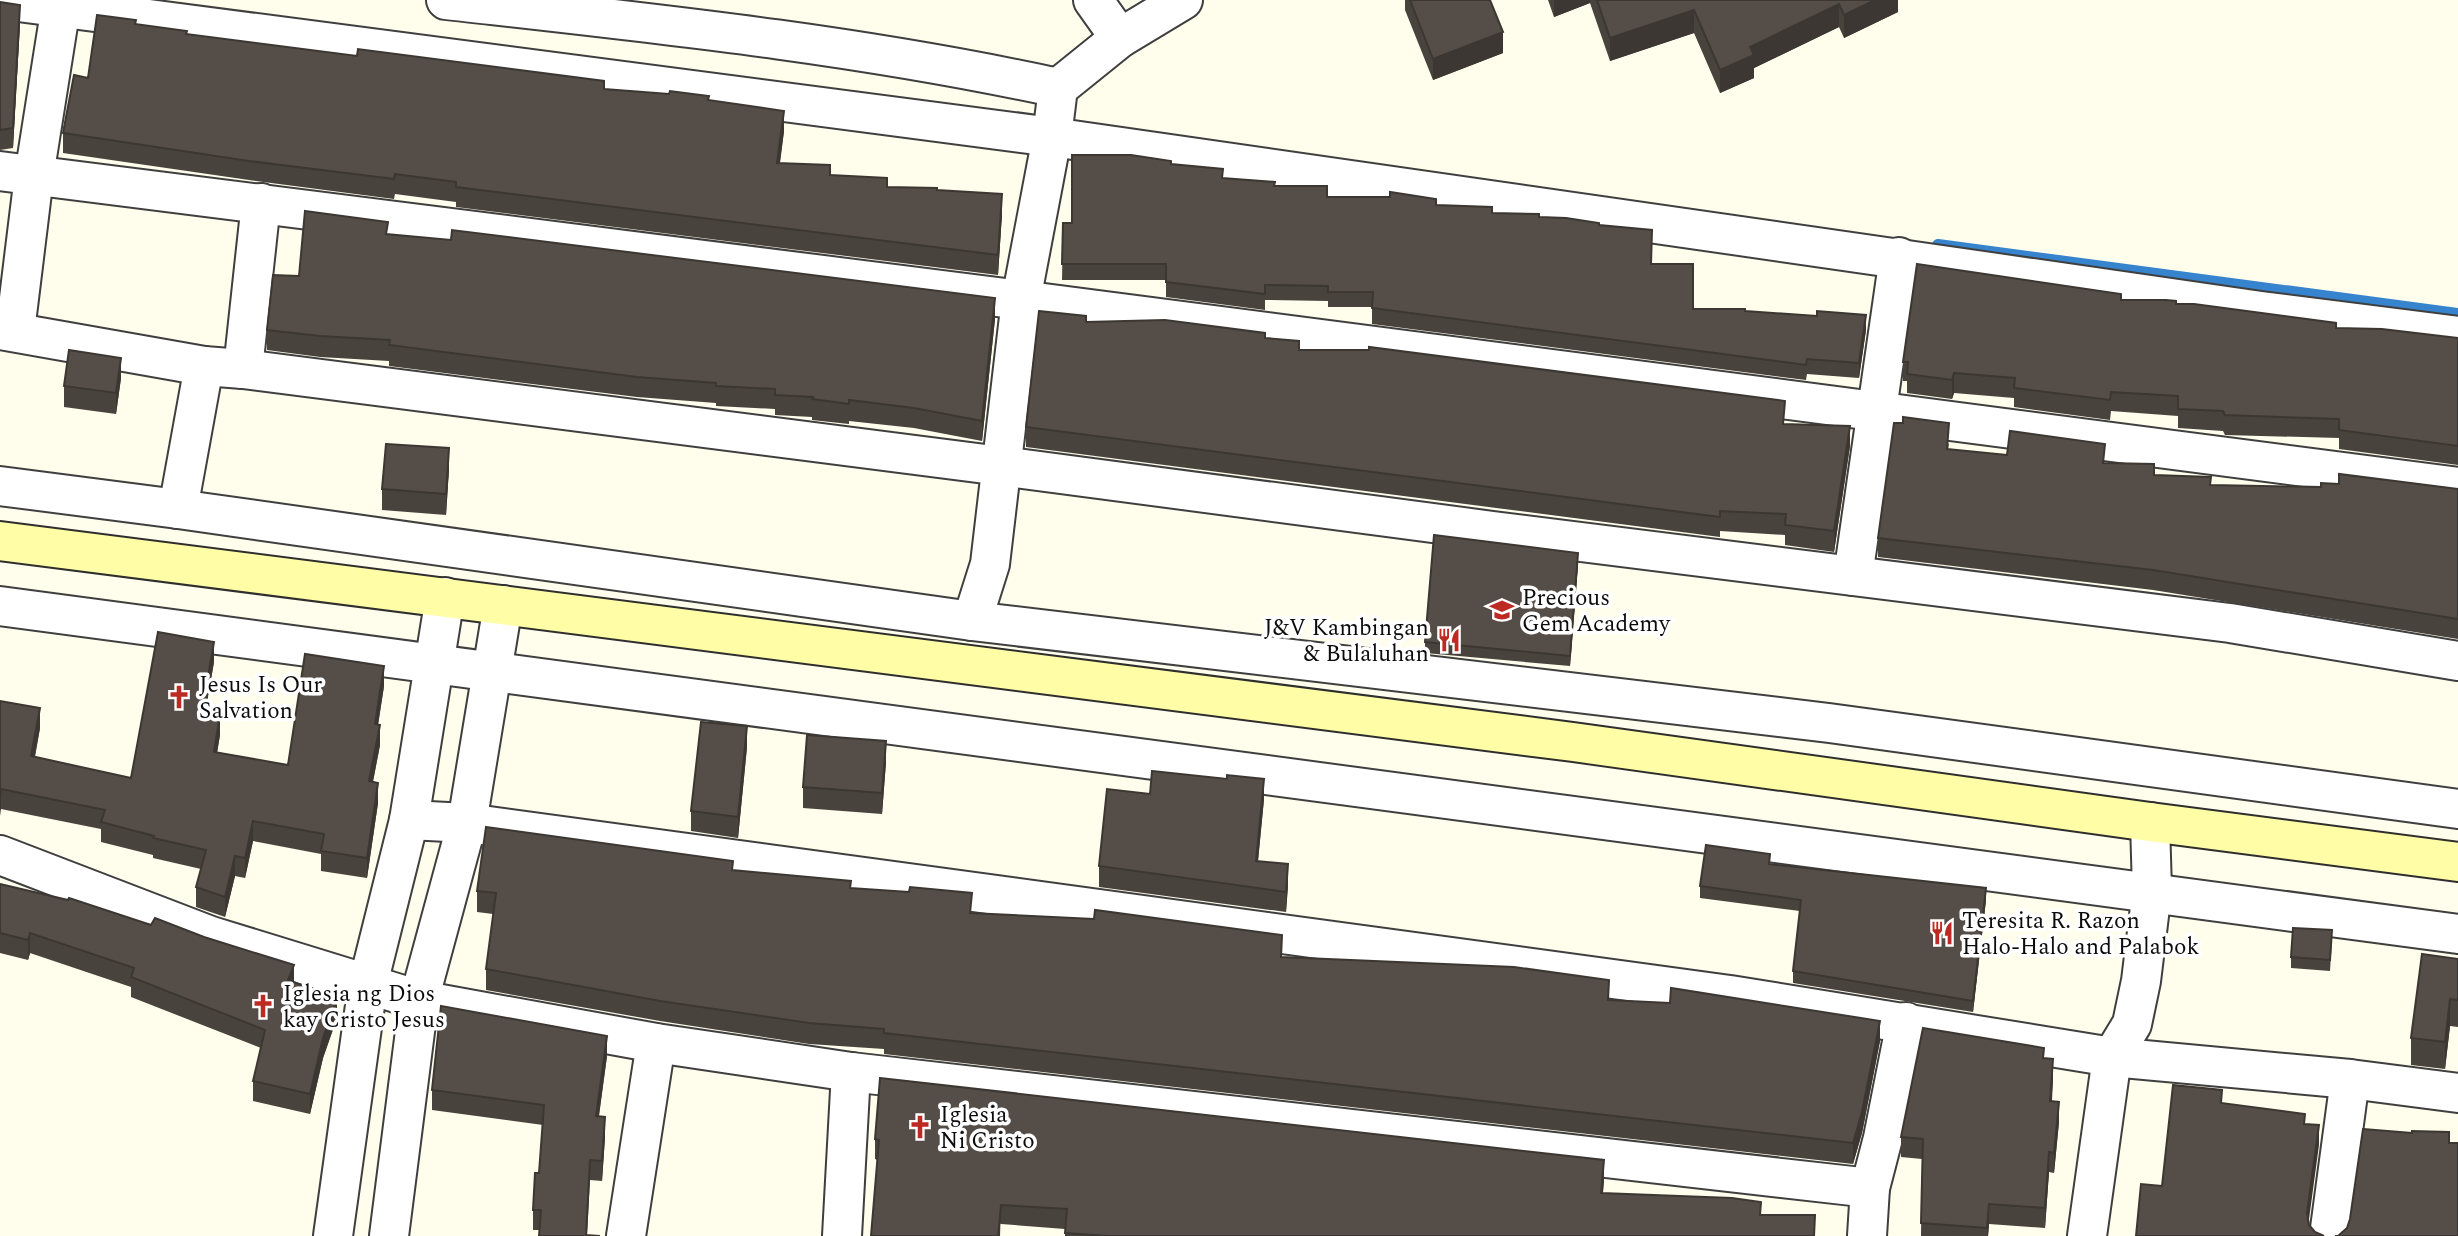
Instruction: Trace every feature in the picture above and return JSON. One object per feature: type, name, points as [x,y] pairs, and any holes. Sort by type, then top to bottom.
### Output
[{"type":"street","points":[[3,0],[1052,137],[2262,311],[2458,336]]},
{"type":"street","points":[[446,0],[784,39],[974,70],[1058,88]]},
{"type":"street","points":[[1093,0],[1120,38]]},
{"type":"street","points":[[972,621],[990,564],[1021,300],[1052,137],[1058,88],[1120,38],[1183,0]]},
{"type":"street","points":[[61,6],[17,173],[7,330],[204,366],[2230,623],[2458,661]]},
{"type":"street","points":[[17,173],[1021,300],[2458,487]]},
{"type":"street","points":[[243,369],[261,203]]},
{"type":"street","points":[[1853,576],[1899,257]]},
{"type":"street","points":[[178,509],[204,366]]},
{"type":"street","points":[[0,486],[972,621],[1829,723],[2458,809]]},
{"type":"street","points":[[0,541],[1573,742],[2458,862]]},
{"type":"street","points":[[333,1236],[368,984],[409,820],[445,597]]},
{"type":"street","points":[[389,1236],[419,1000],[467,823],[503,605]]},
{"type":"street","points":[[0,606],[434,666],[2152,891],[2458,934]]},
{"type":"street","points":[[409,820],[467,823],[1730,995],[2112,1058],[2350,1079],[2458,1093]]},
{"type":"street","points":[[2087,1236],[2112,1058],[2132,1024],[2141,981],[2152,891],[2150,822]]},
{"type":"street","points":[[0,855],[211,936],[419,1000],[656,1043],[851,1072],[1870,1188]]},
{"type":"street","points":[[1867,1236],[1870,1188],[1883,1138],[1906,1022]]},
{"type":"street","points":[[626,1236],[656,1043]]},
{"type":"street","points":[[848,1235],[851,1072]]},
{"type":"street","points":[[2329,1236],[2350,1079]]},
{"type":"building","points":[[1410,0],[1490,0],[1503,32],[1433,59]]},
{"type":"building","points":[[1597,0],[1875,0],[1844,15],[1839,4],[1750,47],[1754,55],[1720,70],[1694,10],[1610,38]]},
{"type":"building","points":[[0,2],[20,5],[13,128],[0,130]]},
{"type":"building","points":[[97,15],[136,20],[135,24],[187,31],[186,34],[357,56],[358,49],[604,81],[604,89],[669,94],[670,91],[709,96],[708,100],[784,111],[777,163],[830,165],[830,175],[887,178],[887,187],[1002,194],[998,255],[456,187],[456,182],[395,174],[394,179],[249,161],[63,133],[74,75],[88,78]]},
{"type":"building","points":[[1072,155],[1131,155],[1171,161],[1171,164],[1223,169],[1222,178],[1275,182],[1274,186],[1327,186],[1327,197],[1390,197],[1390,192],[1436,199],[1436,205],[1492,207],[1492,213],[1539,214],[1539,217],[1652,230],[1651,264],[1693,264],[1693,309],[1745,309],[1817,316],[1817,311],[1866,315],[1859,363],[1807,359],[1806,365],[1372,308],[1373,292],[1328,292],[1328,286],[1265,285],[1265,294],[1166,282],[1166,264],[1062,264],[1063,223],[1072,223]]},
{"type":"building","points":[[305,211],[388,222],[386,234],[451,240],[452,230],[995,298],[982,421],[914,408],[775,395],[775,389],[716,386],[716,383],[637,377],[389,345],[390,340],[267,330],[273,275],[299,276]]},
{"type":"building","points":[[1917,264],[2121,294],[2121,300],[2176,301],[2176,304],[2194,304],[2336,323],[2336,328],[2382,329],[2458,338],[2458,446],[2339,430],[2339,419],[2225,415],[2223,411],[2178,409],[2178,396],[2111,392],[2110,400],[2014,388],[2015,378],[1954,373],[1952,380],[1907,374],[1908,362],[1903,362]]},
{"type":"building","points":[[1039,311],[1086,316],[1086,322],[1165,320],[1265,333],[1265,338],[1299,341],[1299,350],[1369,350],[1369,347],[1785,401],[1783,424],[1850,426],[1834,531],[1785,525],[1786,514],[1720,511],[1720,517],[1026,427]]},
{"type":"building","points":[[69,350],[121,358],[116,393],[64,386]]},
{"type":"building","points":[[1903,417],[1949,423],[1947,449],[2007,455],[2010,431],[2105,444],[2103,463],[2154,464],[2154,475],[2211,477],[2210,485],[2321,487],[2321,483],[2339,484],[2339,474],[2458,489],[2458,619],[2153,570],[1878,538],[1894,423],[1903,423]]},
{"type":"building","points":[[386,444],[449,448],[446,494],[382,489]]},
{"type":"building","name":"Precious Gem Academy","points":[[1434,535],[1578,553],[1570,656],[1425,642]]},
{"type":"building","points":[[158,632],[214,642],[202,712],[220,715],[214,752],[288,765],[305,654],[384,666],[375,724],[380,725],[369,781],[378,783],[367,858],[321,851],[324,834],[253,821],[245,858],[235,856],[225,897],[196,887],[206,850],[101,822],[105,810],[1,789],[0,796],[0,701],[40,708],[31,756],[131,778]]},
{"type":"building","points":[[701,722],[747,726],[738,817],[691,811]]},
{"type":"building","points":[[807,735],[886,741],[882,793],[803,787]]},
{"type":"building","points":[[1152,771],[1227,779],[1227,775],[1264,779],[1256,861],[1288,864],[1286,892],[1099,866],[1107,789],[1150,794]]},
{"type":"building","points":[[486,827],[733,861],[732,870],[851,881],[850,888],[909,892],[910,887],[972,893],[970,913],[1094,919],[1095,910],[1282,935],[1281,957],[1514,967],[1609,980],[1608,1000],[1670,1003],[1671,988],[1880,1021],[1853,1143],[884,1033],[884,1029],[809,1023],[660,1001],[486,969],[496,893],[477,891]]},
{"type":"building","points":[[1706,845],[1770,854],[1769,864],[1986,888],[1973,1001],[1793,971],[1801,900],[1700,886]]},
{"type":"building","points":[[0,884],[68,900],[69,898],[151,925],[155,918],[204,937],[294,965],[288,980],[337,998],[323,1038],[310,1094],[253,1081],[265,1030],[131,977],[134,968],[30,933],[28,940],[0,933]]},
{"type":"building","points":[[2293,928],[2332,930],[2330,960],[2291,957]]},
{"type":"building","points":[[2422,954],[2458,959],[2458,1000],[2450,999],[2445,1042],[2411,1038]]},
{"type":"building","points":[[441,1006],[607,1036],[596,1116],[605,1117],[602,1161],[590,1160],[586,1235],[600,1236],[539,1236],[541,1210],[533,1210],[535,1173],[539,1173],[544,1105],[432,1090]]},
{"type":"building","points":[[1923,1028],[2044,1048],[2043,1058],[2053,1059],[2050,1101],[2059,1102],[2054,1153],[2049,1152],[2045,1208],[1989,1204],[1987,1228],[1921,1223],[1923,1139],[1901,1137]]},
{"type":"building","points":[[880,1078],[1604,1160],[1601,1193],[1732,1198],[1761,1202],[1760,1215],[1815,1215],[1814,1236],[1108,1236],[1065,1233],[1067,1209],[1001,1205],[998,1236],[871,1236],[879,1140],[875,1139]]},
{"type":"building","points":[[2173,1085],[2222,1090],[2221,1103],[2305,1114],[2304,1124],[2319,1125],[2307,1213],[2309,1225],[2324,1236],[2136,1236],[2141,1184],[2162,1186]]},
{"type":"building","points":[[2363,1129],[2412,1133],[2449,1132],[2449,1143],[2458,1143],[2458,1236],[2338,1236],[2347,1228],[2350,1219]]},
{"type":"waterway","points":[[1938,245],[2458,314]]},
{"type":"place","name":"Precious Gem Academy","points":[[1502,610]]},
{"type":"place","name":"J&V Kambingan & Bulaluhan","points":[[1449,640]]},
{"type":"place","name":"Jesus Is Our Salvation","points":[[179,697]]},
{"type":"place","name":"Teresita R. Razon Halo-Halo and Palabok","points":[[1942,933]]},
{"type":"place","name":"Iglesia ng Dios kay Cristo Jesus","points":[[263,1006]]},
{"type":"place","name":"Iglesia Ni Cristo","points":[[920,1127]]}]
